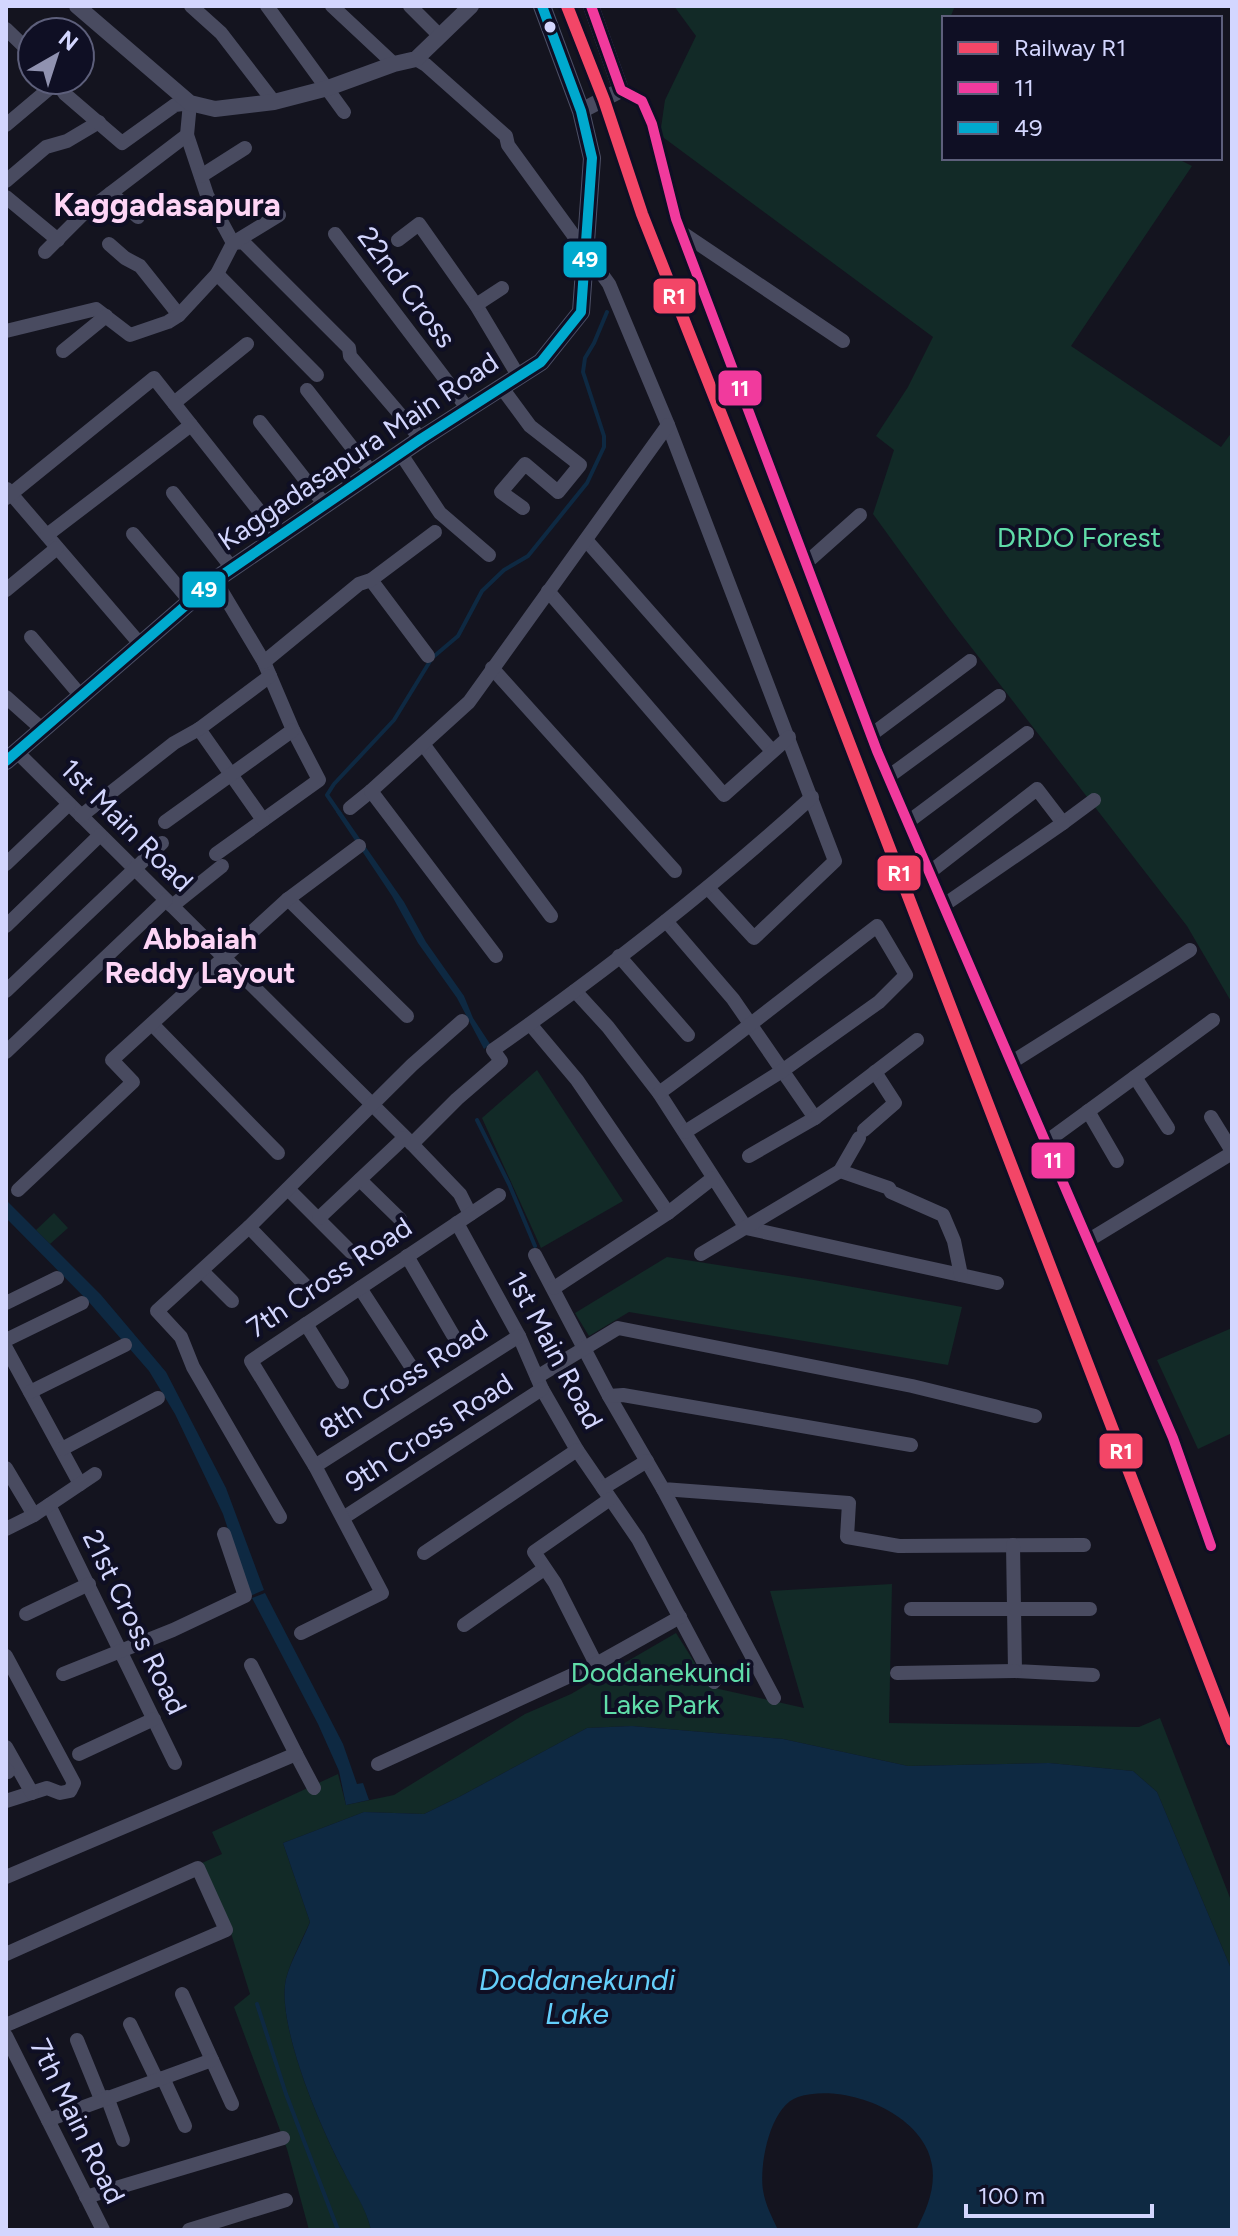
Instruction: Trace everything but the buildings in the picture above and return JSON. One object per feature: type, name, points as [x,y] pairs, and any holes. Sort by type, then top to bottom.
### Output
[{"type":"main road","name":"Kaggadasapura Main Road","points":[[11,757],[215,580],[421,439],[541,362],[581,312],[592,158],[581,111],[542,6]]},
{"type":"street","points":[[191,6],[221,33],[274,102]]},
{"type":"street","points":[[267,6],[344,112]]},
{"type":"street","points":[[332,6],[394,64]]},
{"type":"street","points":[[410,6],[439,35]]},
{"type":"street","points":[[591,6],[621,90],[642,101],[647,112],[681,232],[871,735],[1173,1438],[1211,1546]]},
{"type":"street","points":[[67,96],[122,143],[175,105],[190,103],[215,109],[274,102],[416,59],[463,8]]},
{"type":"street","points":[[85,9],[190,103]]},
{"type":"street","points":[[416,59],[506,136],[508,145],[609,284],[668,425],[835,861],[754,938],[708,888]]},
{"type":"street","points":[[581,111],[621,90]]},
{"type":"street","points":[[6,125],[39,96]]},
{"type":"street","points":[[190,103],[187,135],[207,195],[233,243]]},
{"type":"street","points":[[6,181],[46,147],[67,141],[99,122]]},
{"type":"street","points":[[45,252],[82,215],[187,135]]},
{"type":"street","points":[[201,176],[245,148]]},
{"type":"street","points":[[111,193],[138,217]]},
{"type":"street","points":[[6,197],[58,240]]},
{"type":"street","points":[[6,331],[96,309],[130,335],[168,322],[179,315],[217,274],[233,243],[279,215]]},
{"type":"street","points":[[398,240],[419,224],[476,305],[519,377]]},
{"type":"street","points":[[681,232],[843,341]]},
{"type":"street","name":"22nd Cross","points":[[335,234],[468,409]]},
{"type":"street","points":[[233,243],[243,242],[349,348],[350,356],[421,439]]},
{"type":"street","points":[[109,244],[140,266],[179,315]]},
{"type":"street","points":[[217,274],[317,375]]},
{"type":"street","points":[[476,305],[502,288]]},
{"type":"street","points":[[63,351],[106,316]]},
{"type":"street","points":[[174,403],[247,344]]},
{"type":"street","points":[[140,644],[8,493],[154,378],[279,536]]},
{"type":"street","points":[[502,388],[530,426],[580,465],[558,492],[525,464],[501,492],[523,508]]},
{"type":"street","points":[[307,390],[372,473]]},
{"type":"street","points":[[260,422],[325,505]]},
{"type":"street","points":[[47,535],[191,425]]},
{"type":"street","points":[[350,808],[469,702],[668,425]]},
{"type":"street","points":[[401,454],[440,513],[489,555]]},
{"type":"street","points":[[173,493],[232,568]]},
{"type":"street","points":[[806,563],[860,515]]},
{"type":"street","points":[[81,816],[174,743],[199,729],[359,584],[371,580],[435,532]]},
{"type":"street","points":[[133,534],[190,601]]},
{"type":"street","points":[[586,540],[772,751]]},
{"type":"street","points":[[6,590],[57,548]]},
{"type":"street","points":[[6,1052],[263,820],[319,780],[267,669],[215,580]]},
{"type":"street","points":[[371,580],[428,656]]},
{"type":"street","points":[[548,591],[724,795],[789,737]]},
{"type":"street","points":[[31,637],[81,696]]},
{"type":"street","points":[[871,735],[970,661]]},
{"type":"street","points":[[492,668],[675,871]]},
{"type":"street","points":[[888,777],[999,696]]},
{"type":"street","points":[[6,697],[43,730]]},
{"type":"street","points":[[199,729],[263,820]]},
{"type":"street","points":[[165,822],[293,730]]},
{"type":"street","points":[[908,822],[1027,733]]},
{"type":"street","points":[[423,744],[551,916]]},
{"type":"street","name":"1st Main Road","points":[[11,757],[69,804],[225,958],[460,1194],[470,1214]]},
{"type":"street","points":[[930,872],[1037,789],[1063,823]]},
{"type":"street","points":[[371,791],[496,956]]},
{"type":"street","points":[[319,1218],[501,1061],[493,1050],[708,888],[812,797]]},
{"type":"street","points":[[944,905],[1094,800]]},
{"type":"street","points":[[6,864],[69,804]]},
{"type":"street","points":[[6,926],[100,835]]},
{"type":"street","points":[[6,991],[162,843]]},
{"type":"street","points":[[18,1190],[133,1082],[112,1060],[288,899],[359,846]]},
{"type":"street","points":[[288,899],[407,1016]]},
{"type":"street","points":[[666,921],[733,999],[815,1118]]},
{"type":"street","points":[[659,1093],[752,1026],[789,993],[877,926],[906,975],[879,1002],[782,1071],[685,1132]]},
{"type":"street","points":[[1012,1062],[1190,950]]},
{"type":"street","points":[[619,956],[688,1035]]},
{"type":"street","points":[[575,991],[608,1027],[659,1093],[746,1228],[997,1283]]},
{"type":"street","points":[[1046,1142],[1213,1020]]},
{"type":"street","points":[[280,1517],[205,1389],[181,1337],[157,1311],[249,1227],[370,1105],[462,1021]]},
{"type":"street","points":[[152,1024],[278,1153]]},
{"type":"street","points":[[530,1024],[577,1080],[668,1213]]},
{"type":"street","points":[[749,1156],[815,1118],[917,1040]]},
{"type":"street","points":[[701,1254],[834,1174],[862,1134],[895,1103],[875,1072]]},
{"type":"street","points":[[1135,1077],[1168,1128]]},
{"type":"street","points":[[1088,1111],[1117,1161]]},
{"type":"street","points":[[1089,1240],[1232,1152],[1211,1117]]},
{"type":"street","points":[[834,1174],[889,1188],[891,1192],[943,1215],[954,1241],[961,1275]]},
{"type":"street","points":[[554,1288],[668,1213],[713,1178]]},
{"type":"street","points":[[360,1180],[400,1219]]},
{"type":"street","points":[[288,1189],[351,1252]]},
{"type":"street","name":"7th Cross Road","points":[[301,1633],[382,1593],[315,1466],[251,1361],[499,1195]]},
{"type":"street","name":"1st Main Road","points":[[457,1223],[577,1450],[638,1539],[714,1682]]},
{"type":"street","points":[[249,1227],[305,1285]]},
{"type":"street","points":[[535,1255],[774,1698]]},
{"type":"street","points":[[407,1256],[453,1335]]},
{"type":"street","points":[[202,1271],[232,1301]]},
{"type":"street","points":[[6,1303],[57,1278]]},
{"type":"street","points":[[360,1288],[412,1368]]},
{"type":"street","points":[[6,1340],[82,1303]]},
{"type":"street","points":[[306,1324],[342,1382]]},
{"type":"street","name":"9th Cross Road","points":[[343,1518],[540,1383],[584,1347],[618,1328],[912,1386],[1035,1416]]},
{"type":"street","name":"8th Cross Road","points":[[315,1466],[519,1336]]},
{"type":"street","points":[[30,1392],[125,1345]]},
{"type":"street","points":[[6,1348],[80,1484]]},
{"type":"street","points":[[238,1370],[251,1361]]},
{"type":"street","points":[[609,1396],[623,1395],[911,1445]]},
{"type":"street","points":[[62,1449],[158,1398]]},
{"type":"street","points":[[424,1553],[577,1450]]},
{"type":"street","points":[[596,1664],[555,1583],[534,1552],[647,1461]]},
{"type":"street","points":[[6,1468],[34,1515]]},
{"type":"street","points":[[6,1529],[34,1515],[95,1474]]},
{"type":"street","points":[[663,1489],[849,1503],[847,1537],[899,1546],[1084,1545]]},
{"type":"street","name":"21st Cross Road","points":[[49,1505],[175,1763]]},
{"type":"street","points":[[63,1674],[173,1630],[245,1596],[224,1534]]},
{"type":"street","points":[[1013,1545],[1015,1671]]},
{"type":"street","points":[[464,1625],[544,1569]]},
{"type":"street","points":[[26,1614],[89,1584]]},
{"type":"street","points":[[911,1609],[1090,1609]]},
{"type":"street","points":[[378,1764],[596,1664],[680,1617]]},
{"type":"street","points":[[6,1656],[74,1783],[70,1791],[60,1793],[47,1788],[19,1797],[6,1747]]},
{"type":"street","points":[[251,1665],[314,1788]]},
{"type":"street","points":[[897,1673],[1015,1671],[1093,1675]]},
{"type":"street","points":[[79,1754],[154,1719]]},
{"type":"street","points":[[6,1877],[296,1754]]},
{"type":"street","points":[[6,1954],[198,1868],[226,1930],[6,2025]]},
{"type":"street","points":[[182,1994],[232,2104]]},
{"type":"street","points":[[130,2024],[185,2126]]},
{"type":"street","name":"7th Main Road","points":[[6,2036],[103,2230]]},
{"type":"street","points":[[77,2040],[123,2140]]},
{"type":"street","points":[[48,2120],[212,2060]]},
{"type":"street","points":[[86,2197],[283,2138]]},
{"type":"street","points":[[189,2230],[286,2200]]},
{"type":"street","points":[[238,2215],[243,2230]]},
{"type":"green space","name":"DRDO Forest","points":[[674,6],[955,6],[951,16],[942,16],[942,160],[1180,160],[1192,166],[1071,346],[1221,447],[1232,432],[1232,1003],[1187,926],[950,620],[873,514],[894,450],[876,436],[908,387],[933,337],[660,135],[665,100],[696,36]]},
{"type":"green space","points":[[537,1070],[623,1201],[541,1248],[482,1118]]},
{"type":"green space","points":[[54,1213],[68,1228],[50,1244],[36,1230]]},
{"type":"green space","points":[[667,1257],[962,1307],[948,1365],[629,1312],[589,1336],[575,1313]]},
{"type":"green space","points":[[1232,1328],[1232,1433],[1198,1449],[1157,1360]]},
{"type":"green space","name":"Doddanekundi Lake Park","points":[[892,1584],[889,1723],[1139,1727],[1160,1718],[1232,1903],[1232,1971],[1157,1792],[1133,1771],[1049,1763],[908,1766],[783,1739],[632,1726],[587,1728],[424,1814],[364,1812],[283,1843],[310,1922],[286,1979],[288,2022],[302,2076],[334,2152],[363,2206],[371,2230],[309,2230],[287,2149],[234,2007],[250,1994],[230,1930],[202,1863],[222,1854],[212,1832],[338,1774],[346,1805],[394,1795],[525,1714],[571,1694],[676,1633],[710,1687],[804,1708],[770,1591]]},
{"type":"water","points":[[340,810],[464,996],[473,1018],[490,1044],[484,1049],[457,998],[418,943],[392,896],[336,812]]},
{"type":"water","points":[[6,1200],[101,1295],[166,1372],[226,1488],[264,1590],[250,1596],[223,1514],[175,1414],[149,1371],[88,1301],[6,1218]]},
{"type":"water","points":[[265,1593],[343,1744],[357,1784],[363,1783],[369,1800],[346,1805],[339,1771],[318,1724],[252,1598]]},
{"type":"water","name":"Doddanekundi Lake","points":[[632,1726],[783,1739],[908,1766],[1049,1763],[1133,1771],[1157,1792],[1232,1971],[1232,2230],[916,2230],[929,2199],[933,2174],[926,2147],[914,2130],[898,2117],[859,2098],[817,2093],[798,2097],[788,2103],[780,2112],[768,2138],[763,2190],[778,2230],[371,2230],[363,2206],[334,2152],[302,2076],[288,2022],[286,1979],[310,1922],[283,1843],[364,1812],[424,1814],[587,1728]]},
{"type":"waterway","points":[[340,814],[327,795],[334,784],[394,720],[432,658],[458,636],[482,591],[504,570],[528,556],[587,483],[604,447],[604,436],[583,372],[585,358],[607,312]]},
{"type":"waterway","points":[[477,1120],[535,1246]]},
{"type":"waterway","points":[[257,2004],[286,2094],[338,2230]]},
{"type":"rail line","name":"R1","points":[[567,6],[604,100],[642,214],[789,586],[1232,1740]]},
{"type":"transit line","name":"49","points":[[6,761],[215,580],[421,439],[541,362],[581,312],[592,158],[581,111],[542,6]]},
{"type":"transit line","name":"11","points":[[591,6],[621,90],[642,101],[652,124],[676,219],[877,751],[1173,1438],[1211,1546]]},
{"type":"district","name":"Kaggadasapura","points":[[167,205]]},
{"type":"district","name":"Abbaiah Reddy Layout","points":[[200,956]]}]
